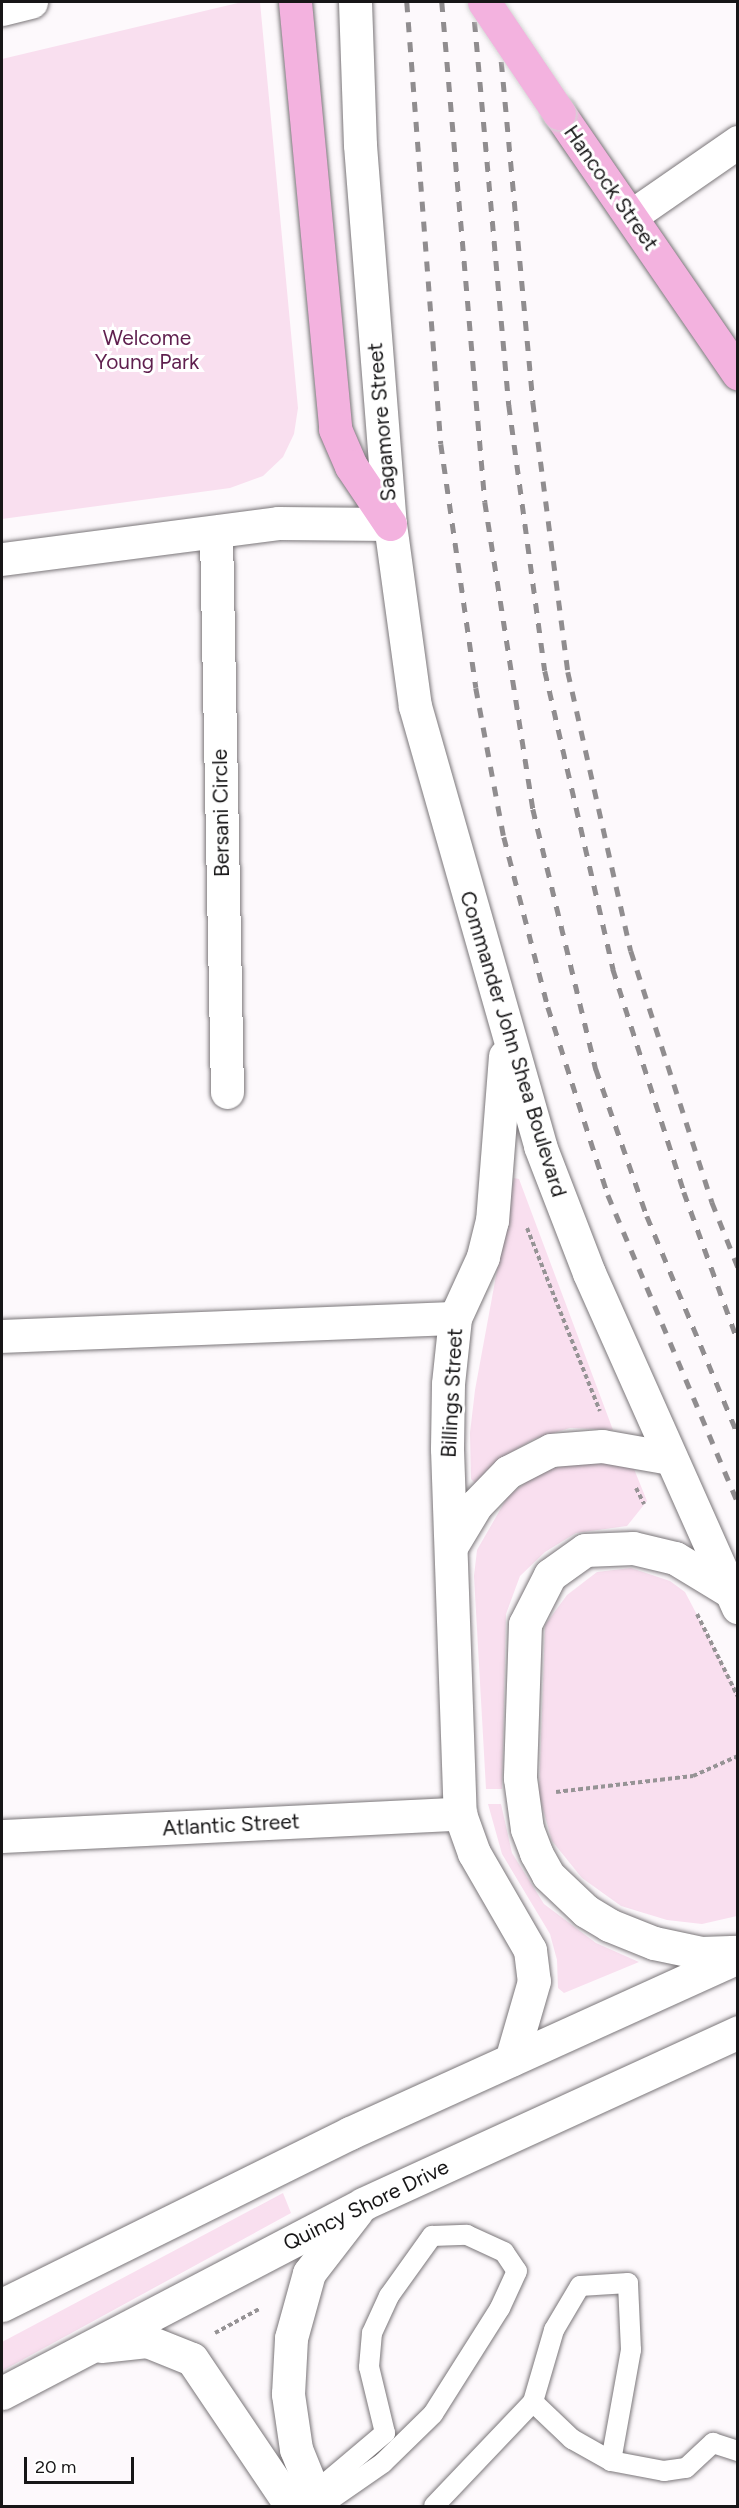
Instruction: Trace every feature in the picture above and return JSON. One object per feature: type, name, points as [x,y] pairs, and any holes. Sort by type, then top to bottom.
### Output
[{"type":"main road","points":[[295,2],[335,429],[351,466],[390,524]]},
{"type":"main road","name":"Hancock Street","points":[[484,2],[738,373]]},
{"type":"street","points":[[2,9],[31,2]]},
{"type":"street","name":"Sagamore Street","points":[[2,559],[216,534],[278,524],[390,524],[360,145],[356,2]]},
{"type":"street","points":[[631,216],[738,142]]},
{"type":"street","name":"Commander John Shea Boulevard","points":[[390,524],[415,706],[540,1146],[589,1273],[733,1599]]},
{"type":"street","name":"Bersani Circle","points":[[216,534],[227,1092]]},
{"type":"street","points":[[455,1318],[483,1257],[492,1220],[506,1031]]},
{"type":"street","name":"Billings Street","points":[[2,1336],[455,1318],[448,1384],[447,1449],[460,1814],[474,1853],[530,1950],[534,1981],[511,2060]]},
{"type":"street","points":[[452,1545],[476,1505],[508,1472],[551,1450],[602,1446],[670,1458]]},
{"type":"street","points":[[733,1599],[675,1558],[633,1548],[585,1550],[550,1575],[525,1624],[520,1778],[527,1829],[536,1854],[548,1875],[586,1911],[631,1936],[662,1945],[701,1953],[738,1952]]},
{"type":"street","name":"Atlantic Street","points":[[2,1836],[460,1814]]},
{"type":"street","points":[[2,2305],[319,2147],[738,1957]]},
{"type":"street","name":"Quincy Shore Drive","points":[[2,2393],[81,2349],[363,2204],[738,2032]]},
{"type":"street","points":[[311,2503],[296,2449],[288,2394],[291,2338],[309,2273],[363,2204]]},
{"type":"street","points":[[81,2349],[147,2341],[192,2359],[311,2503]]},
{"type":"lane","points":[[467,2235],[504,2252],[517,2271],[500,2308],[433,2414],[383,2463],[311,2503],[385,2433],[369,2367],[372,2333],[389,2296],[432,2236],[467,2235]]},
{"type":"lane","points":[[434,2506],[533,2402],[555,2330],[580,2286],[628,2283],[631,2350],[611,2461]]},
{"type":"lane","points":[[533,2402],[572,2439],[611,2461],[664,2471],[686,2468],[713,2444],[738,2451]]},
{"type":"path","points":[[522,1216],[604,1423]]},
{"type":"path","points":[[692,1602],[738,1697]]},
{"type":"path","points":[[549,1793],[693,1776],[738,1756]]},
{"type":"path","points":[[208,2337],[263,2307]]},
{"type":"green space","name":"Welcome Young Park","points":[[242,2],[260,2],[298,408],[294,434],[283,457],[263,476],[230,488],[2,519],[2,59]]},
{"type":"green space","points":[[514,1178],[519,1179],[613,1430],[570,1428],[534,1439],[496,1461],[475,1483],[471,1479],[470,1433],[475,1390]]},
{"type":"green space","points":[[606,1462],[634,1469],[647,1501],[627,1526],[576,1533],[545,1552],[520,1576],[506,1614],[502,1789],[486,1789],[474,1576],[477,1550],[508,1496],[537,1474],[567,1464]]},
{"type":"green space","points":[[631,1568],[670,1581],[685,1592],[737,1691],[737,1916],[702,1924],[667,1920],[621,1906],[582,1878],[552,1841],[539,1795],[545,1625],[567,1595],[597,1572]]},
{"type":"green space","points":[[488,1804],[501,1804],[512,1853],[544,1904],[596,1943],[639,1962],[564,1993],[558,1988],[557,1960],[550,1934],[502,1854]]},
{"type":"green space","points":[[283,2193],[291,2213],[2,2371],[2,2342]]},
{"type":"railway","points":[[407,2],[441,444],[476,688],[504,837],[548,1007],[608,1195],[738,1503]]},
{"type":"railway","points":[[442,2],[485,502],[533,809],[596,1069],[647,1216],[738,1435]]},
{"type":"railway","points":[[473,2],[509,405],[545,671],[613,969],[684,1192],[738,1341]]},
{"type":"railway","points":[[496,2],[533,402],[568,672],[631,951],[712,1202],[738,1267]]}]
